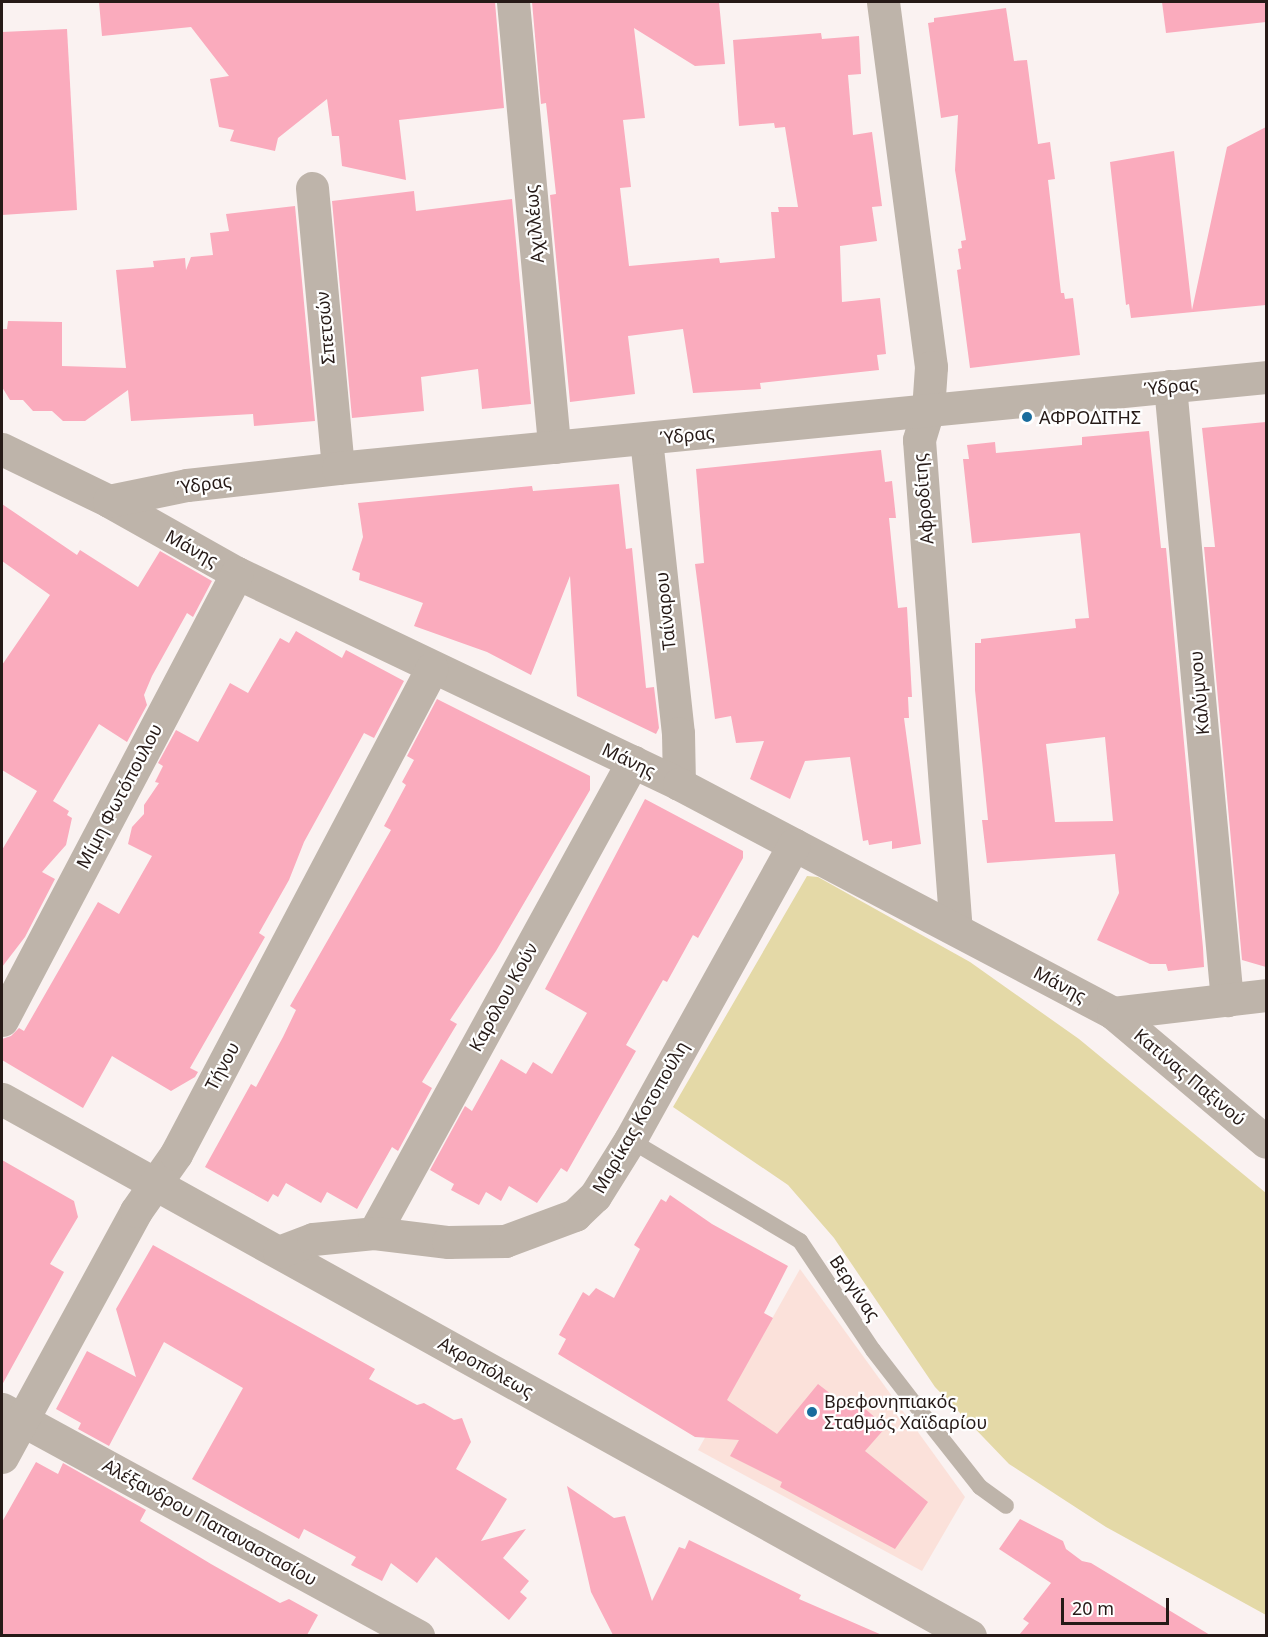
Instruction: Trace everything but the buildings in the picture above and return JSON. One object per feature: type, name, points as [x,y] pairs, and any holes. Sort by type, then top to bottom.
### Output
[{"type":"street","name":"Αχιλλέως","points":[[513,2],[554,447]]},
{"type":"street","name":"Αφροδίτης","points":[[883,2],[931,367],[928,410],[919,441],[956,927]]},
{"type":"street","name":"Σπετσών","points":[[312,188],[338,468]]},
{"type":"street","name":"Ύδρας","points":[[109,501],[187,485],[338,468],[1266,377]]},
{"type":"street","name":"Καλύμνου","points":[[1170,386],[1227,1000]]},
{"type":"street","name":"Ταίναρου","points":[[646,439],[678,733],[679,784]]},
{"type":"street","name":"Μάνης","points":[[2,449],[109,501],[237,573],[679,784],[956,927],[1113,1012]]},
{"type":"street","name":"Μίμη Φωτόπουλου","points":[[2,1020],[237,573]]},
{"type":"street","name":"Τήνου","points":[[2,1457],[12,1415],[136,1211],[158,1184],[432,668]]},
{"type":"street","name":"Καρόλου Κούν","points":[[374,1233],[633,761]]},
{"type":"street","name":"Μαρίκας Κοτοπούλη","points":[[279,1252],[313,1239],[374,1233],[448,1242],[505,1240],[544,1229],[575,1215],[590,1201],[630,1140],[794,844]]},
{"type":"street","points":[[1113,1012],[1266,995]]},
{"type":"street","name":"Κατίνας Παξινού","points":[[1113,1012],[1266,1142]]},
{"type":"street","name":"Ακροπόλεως","points":[[2,1099],[970,1635]]},
{"type":"street","name":"Αλέξανδρου Παπαναστασίου","points":[[12,1415],[418,1635]]},
{"type":"lane","name":"Βεργίνας","points":[[630,1140],[800,1241],[873,1350],[973,1478],[1006,1506]]},
{"type":"shaded area","points":[[807,876],[818,877],[970,962],[1079,1039],[1266,1193],[1266,1615],[1106,1527],[1009,1464],[935,1387],[834,1238],[788,1185],[673,1107]]},
{"type":"shaded area","name":"Βρεφονηπιακός Σταθμός Χαϊδαρίου","points":[[800,1269],[965,1497],[922,1571],[698,1450]]},
{"type":"place","name":"ΑΦΡΟΔΙΤΗΣ","points":[[1027,417]]},
{"type":"place","name":"Βρεφονηπιακός Σταθμός Χαϊδαρίου","points":[[812,1412]]}]
